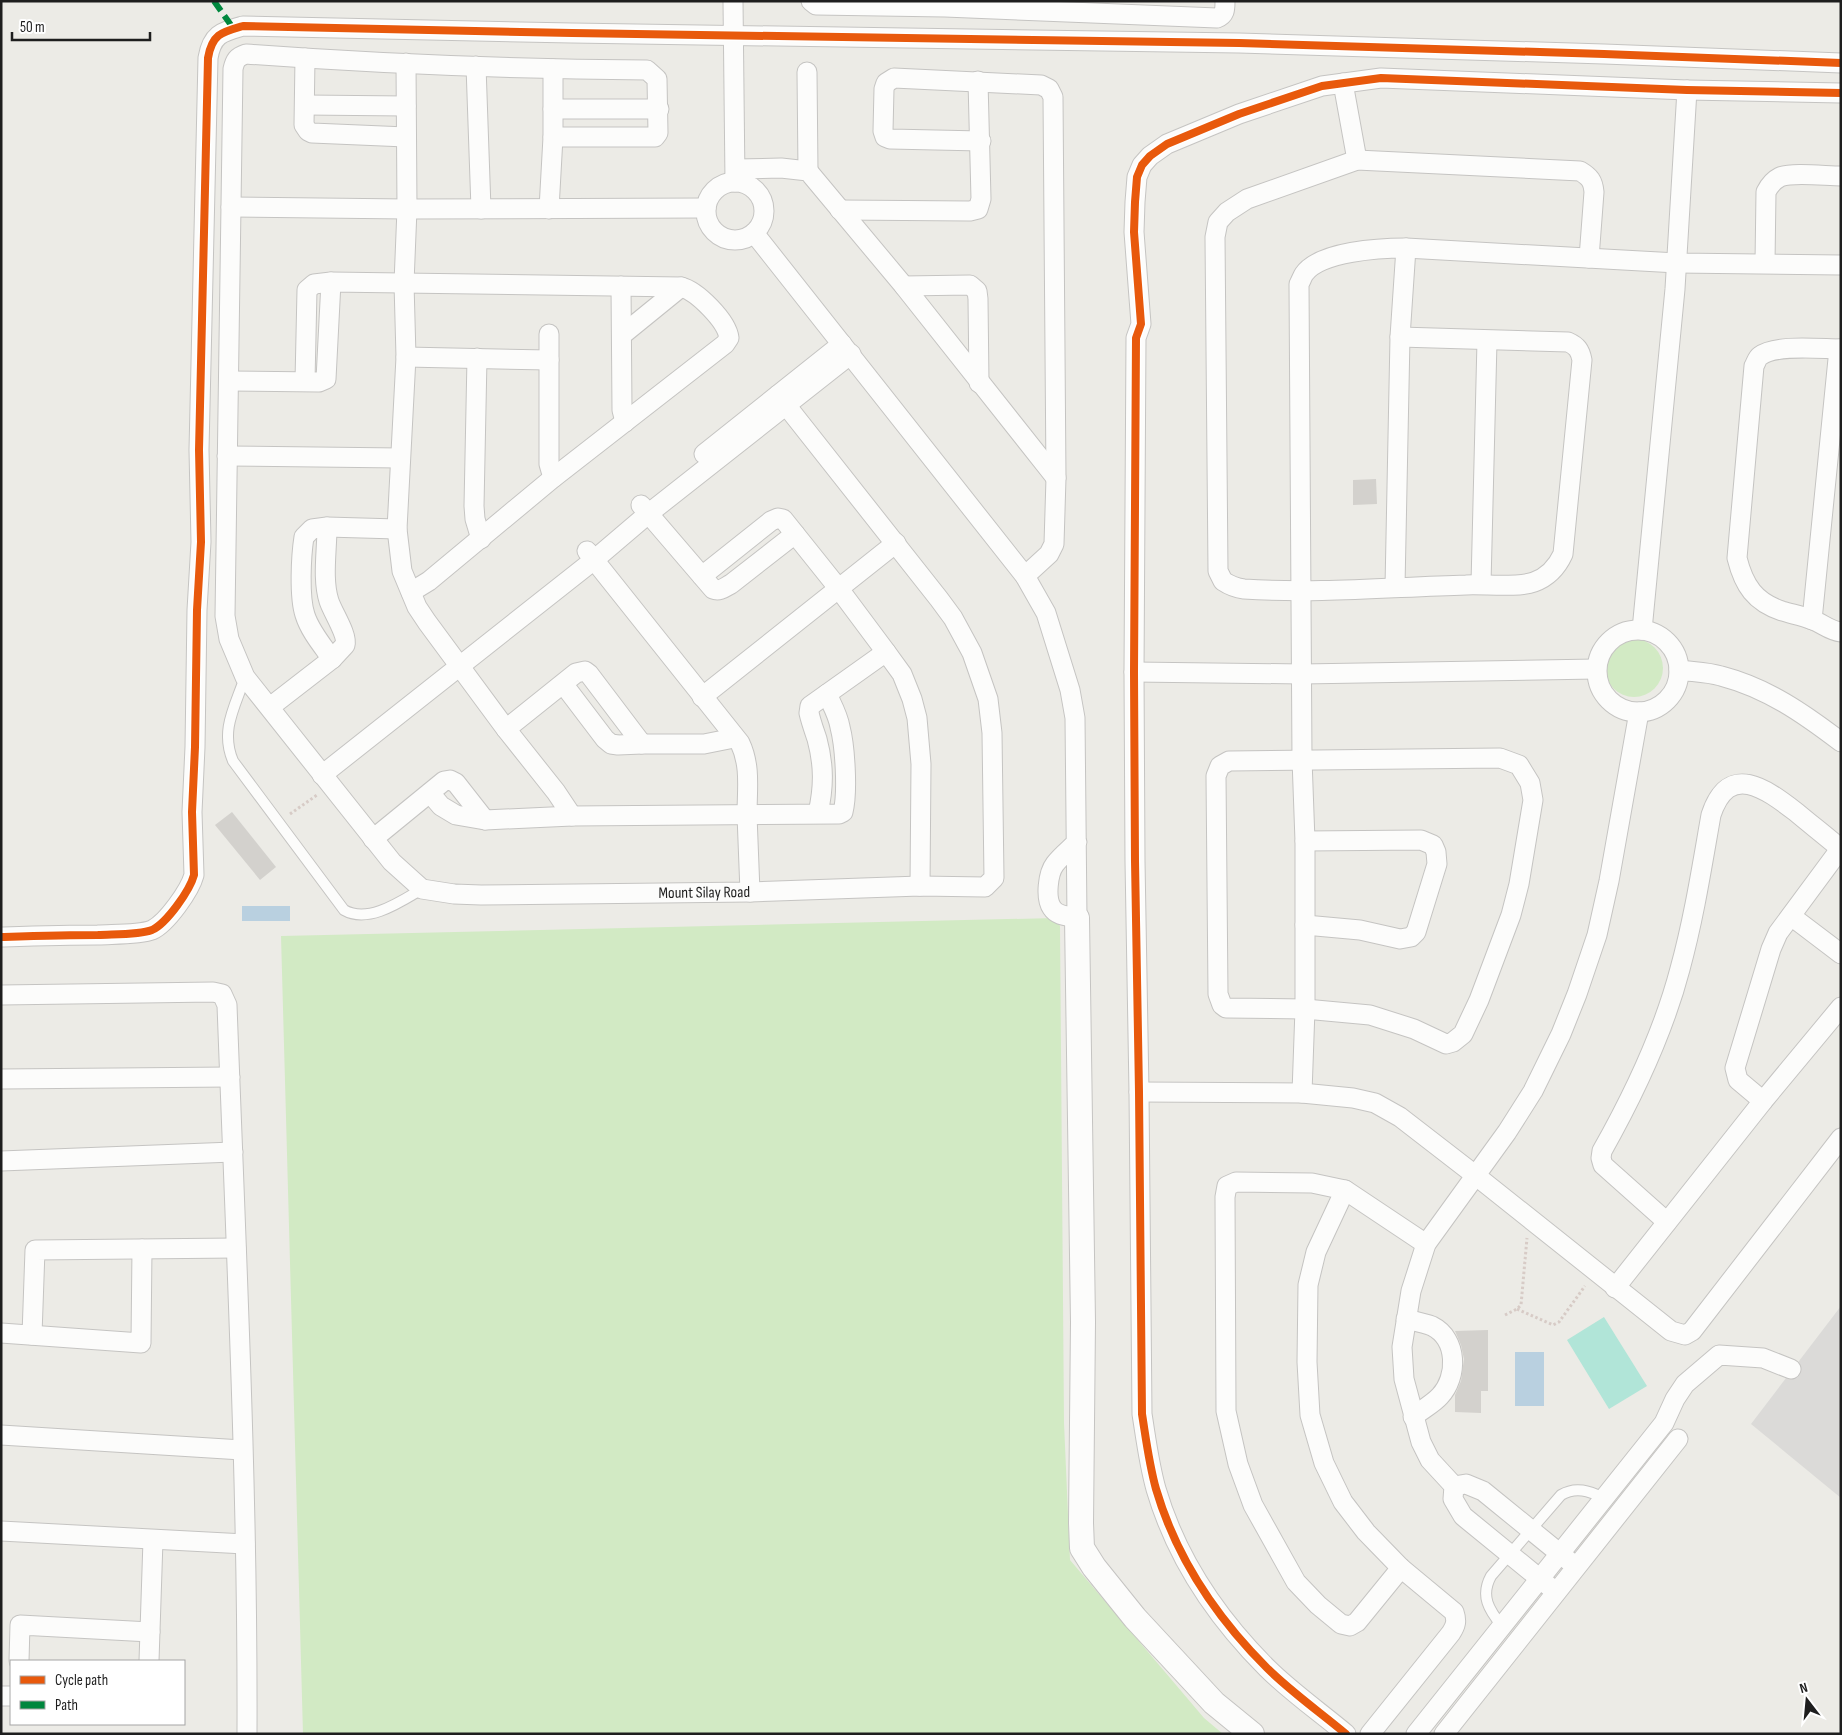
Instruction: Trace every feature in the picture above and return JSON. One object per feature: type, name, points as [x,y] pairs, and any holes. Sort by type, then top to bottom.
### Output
[{"type":"street","points":[[733,1],[736,176],[744,184],[752,188],[763,201],[763,219],[760,227],[754,233],[736,240],[726,239],[711,227],[707,218],[706,208],[708,200],[719,187],[736,176],[781,168],[808,171]]},
{"type":"street","points":[[811,1],[816,5],[944,4],[1019,6],[1217,18],[1222,16],[1225,11],[1225,1]]},
{"type":"street","points":[[1,937],[127,934],[152,930],[185,896],[194,875],[192,812],[195,755],[197,610],[201,542],[199,450],[208,58],[210,47],[224,31],[243,26],[733,36],[1229,43],[1841,63]]},
{"type":"street","points":[[422,889],[398,868],[373,839],[270,707],[244,677],[229,639],[225,616],[232,69],[234,61],[246,54],[476,66],[647,70],[657,80],[659,109],[658,133],[655,137],[552,137]]},
{"type":"street","points":[[305,58],[304,125],[308,131],[406,137]]},
{"type":"street","points":[[406,63],[407,209],[404,283],[406,357],[397,529],[402,571],[417,607],[572,816]]},
{"type":"street","points":[[476,66],[481,209]]},
{"type":"street","points":[[549,209],[553,69]]},
{"type":"street","points":[[807,72],[808,171],[904,286],[1056,478]]},
{"type":"street","points":[[981,140],[890,139],[885,137],[883,131],[884,89],[886,83],[894,78],[1041,85],[1049,90],[1053,97],[1056,478],[1054,544],[1049,554],[1025,576]]},
{"type":"street","points":[[1346,1734],[1268,1669],[1230,1627],[1195,1580],[1172,1532],[1156,1489],[1142,1414],[1134,672],[1136,338],[1141,324],[1134,232],[1137,177],[1142,165],[1150,156],[1167,144],[1239,114],[1322,86],[1381,78],[1687,90],[1841,93]]},
{"type":"street","points":[[840,210],[970,211],[978,209],[981,199],[978,81]]},
{"type":"street","points":[[1343,83],[1358,160]]},
{"type":"street","points":[[1642,630],[1677,263],[1687,90]]},
{"type":"street","points":[[305,105],[406,106]]},
{"type":"street","points":[[553,109],[659,109]]},
{"type":"street","points":[[1400,337],[1568,342],[1576,346],[1582,360],[1563,554],[1558,564],[1547,576],[1534,583],[1524,585],[1480,584],[1301,591],[1241,589],[1222,581],[1218,572],[1215,237],[1218,222],[1228,212],[1247,199],[1358,160],[1580,171],[1593,182],[1594,192],[1589,258]]},
{"type":"street","points":[[1765,263],[1766,192],[1770,185],[1780,177],[1795,175],[1841,176]]},
{"type":"street","points":[[231,207],[407,209],[706,208]]},
{"type":"street","points":[[754,233],[1025,576],[1046,613],[1070,690],[1075,718],[1083,1322],[1082,1548],[1094,1567],[1134,1618],[1214,1703],[1252,1734]]},
{"type":"street","points":[[1395,587],[1400,337],[1406,248]]},
{"type":"street","points":[[1302,1093],[1305,1009],[1305,841],[1302,759],[1299,284],[1305,273],[1314,265],[1338,256],[1371,249],[1406,248],[1677,263],[1841,265]]},
{"type":"street","points":[[229,381],[305,381],[307,290],[314,284],[330,282],[681,287],[690,289],[704,300],[726,329],[729,338],[725,344],[553,478],[429,581],[411,592]]},
{"type":"street","points":[[904,286],[970,285],[976,291],[978,299],[979,382]]},
{"type":"street","points":[[621,286],[622,410],[625,422]]},
{"type":"street","points":[[622,335],[681,287]]},
{"type":"street","points":[[549,334],[549,464],[553,478]]},
{"type":"street","points":[[1480,584],[1487,341]]},
{"type":"street","points":[[322,776],[456,662],[590,555],[644,509],[846,349]]},
{"type":"street","points":[[1812,620],[1840,349],[1780,349],[1769,351],[1759,356],[1754,366],[1737,558],[1740,571],[1757,599],[1780,611],[1812,620],[1832,631],[1841,632]]},
{"type":"street","points":[[406,357],[549,360]]},
{"type":"street","points":[[477,358],[474,506],[481,539]]},
{"type":"street","points":[[702,697],[896,543],[783,400]]},
{"type":"street","points":[[227,456],[400,458]]},
{"type":"street","points":[[644,509],[713,589],[722,590],[795,534],[886,652],[902,674],[917,718],[920,764],[920,886]]},
{"type":"street","points":[[332,659],[305,617],[302,599],[304,537],[312,529],[327,527],[397,529]]},
{"type":"street","points":[[270,707],[332,659],[345,645],[347,640],[329,599],[326,580],[327,527]]},
{"type":"street","name":"Mount Silay Road","points":[[422,889],[454,894],[481,895],[750,892],[920,886],[985,887],[994,878],[995,869],[992,733],[988,700],[972,653],[953,618],[896,543]]},
{"type":"street","points":[[590,555],[734,738],[740,743],[748,764],[747,815],[750,892]]},
{"type":"street","points":[[1642,630],[1660,636],[1668,643],[1678,660],[1678,679],[1671,696],[1656,708],[1639,712],[1628,711],[1617,707],[1601,691],[1597,681],[1596,669],[1598,660],[1607,643],[1623,632],[1642,630]]},
{"type":"street","points":[[818,813],[823,794],[824,776],[821,756],[809,713],[810,706],[886,652]]},
{"type":"street","points":[[1134,672],[1302,674],[1596,669]]},
{"type":"street","points":[[1679,670],[1720,676],[1758,688],[1806,715],[1841,742]]},
{"type":"street","points":[[506,729],[564,685],[576,673],[585,671],[642,744]]},
{"type":"street","points":[[564,685],[605,739],[611,744],[618,746],[704,744],[734,738]]},
{"type":"street","points":[[430,793],[441,806],[456,815],[485,820],[572,816],[839,814],[844,812],[845,805],[841,728],[827,694]]},
{"type":"street","points":[[1556,1592],[1463,1516],[1453,1499],[1454,1486],[1430,1460],[1421,1442],[1404,1379],[1402,1347],[1411,1291],[1426,1244],[1507,1132],[1533,1091],[1561,1034],[1577,994],[1597,935],[1609,881],[1639,712]]},
{"type":"street","points":[[1500,758],[1519,765],[1530,783],[1533,800],[1519,884],[1511,915],[1488,980],[1463,1034],[1453,1042],[1446,1044],[1414,1029],[1370,1015],[1305,1009],[1226,1008],[1222,1005],[1218,994],[1216,776],[1220,766],[1229,761],[1302,759],[1500,758]]},
{"type":"street","points":[[373,839],[444,781],[453,781],[485,820]]},
{"type":"street","points":[[1667,1222],[1604,1165],[1601,1158],[1602,1151],[1632,1094],[1656,1036],[1680,969],[1716,802],[1725,791],[1734,786],[1745,784],[1759,787],[1772,793],[1838,848],[1838,852],[1833,860],[1778,933],[1771,949],[1735,1068],[1738,1080],[1763,1101]]},
{"type":"street","points":[[1305,841],[1421,840],[1433,845],[1437,864],[1416,932],[1411,937],[1400,939],[1360,930],[1305,925]]},
{"type":"street","points":[[1077,842],[1055,864],[1048,875],[1049,897],[1052,908],[1061,915],[1077,918]]},
{"type":"street","points":[[1791,916],[1841,954]]},
{"type":"street","points":[[1,995],[213,992],[222,994],[227,1005],[245,1544],[247,1734]]},
{"type":"street","points":[[1615,1288],[1763,1101],[1841,1007]]},
{"type":"street","points":[[1,1079],[230,1077]]},
{"type":"street","points":[[1140,1092],[1302,1093],[1354,1098],[1375,1103],[1400,1117],[1671,1331],[1685,1335],[1692,1332],[1841,1138]]},
{"type":"street","points":[[1,1161],[233,1152]]},
{"type":"street","points":[[1401,1568],[1357,1622],[1350,1626],[1341,1624],[1318,1605],[1296,1582],[1253,1505],[1238,1464],[1226,1411],[1225,1197],[1227,1186],[1236,1182],[1312,1183],[1344,1190],[1426,1244]]},
{"type":"street","points":[[1344,1190],[1316,1252],[1308,1285],[1306,1362],[1310,1415],[1324,1463],[1343,1502],[1366,1532],[1401,1568],[1454,1612],[1456,1618],[1456,1625],[1370,1734]]},
{"type":"street","points":[[32,1335],[35,1250],[236,1248]]},
{"type":"street","points":[[1,1333],[142,1343],[142,1249]]},
{"type":"street","points":[[1406,1319],[1433,1327],[1446,1339],[1453,1353],[1453,1368],[1448,1387],[1439,1398],[1424,1407],[1413,1417]]},
{"type":"street","points":[[1416,1734],[1664,1423],[1684,1384],[1719,1355],[1764,1358],[1791,1368]]},
{"type":"street","points":[[1,1435],[242,1450]]},
{"type":"street","points":[[1444,1734],[1678,1439]]},
{"type":"street","points":[[1454,1486],[1466,1484],[1483,1491],[1576,1568]]},
{"type":"street","points":[[1,1531],[245,1544]]},
{"type":"street","points":[[149,1660],[153,1540]]},
{"type":"street","points":[[19,1660],[20,1625],[150,1632]]},
{"type":"lane","points":[[244,677],[227,731],[228,750],[233,761],[344,910],[356,915],[368,914],[397,903],[422,889]]},
{"type":"lane","points":[[1502,1626],[1488,1606],[1485,1587],[1491,1576],[1561,1495],[1568,1491],[1579,1489],[1592,1492],[1604,1498]]},
{"type":"path","points":[[279,822],[322,776]]},
{"type":"path","points":[[1505,1315],[1517,1310],[1521,1305],[1524,1254],[1530,1218]]},
{"type":"path","points":[[1517,1310],[1553,1325],[1559,1322],[1596,1272]]},
{"type":"shaded area","points":[[242,906],[290,906],[290,921],[242,921]]},
{"type":"shaded area","points":[[1841,1306],[1841,1498],[1751,1424]]},
{"type":"shaded area","points":[[1604,1317],[1647,1386],[1609,1409],[1567,1340]]},
{"type":"shaded area","points":[[1515,1352],[1544,1352],[1544,1406],[1515,1406]]},
{"type":"green space","points":[[1628,639],[1640,639],[1655,647],[1663,662],[1663,674],[1655,689],[1640,697],[1628,697],[1613,689],[1605,674],[1605,662],[1613,647]]},
{"type":"green space","points":[[1055,918],[1060,926],[1064,1423],[1070,1560],[1204,1718],[1223,1734],[303,1734],[281,936]]},
{"type":"building","points":[[1376,479],[1377,504],[1353,505],[1353,480]]},
{"type":"building","points":[[232,812],[276,867],[260,880],[215,825]]},
{"type":"building","points":[[1488,1330],[1488,1391],[1481,1391],[1481,1413],[1455,1412],[1455,1395],[1461,1381],[1464,1359],[1455,1331]]},
{"type":"marked path","points":[[214,1],[233,28]]},
{"type":"cycle path","points":[[1,937],[125,934],[152,930],[164,921],[177,906],[194,875],[192,812],[197,610],[201,542],[199,450],[208,58],[215,39],[224,32],[243,26],[1239,43],[1841,63]]},
{"type":"cycle path","points":[[1346,1734],[1267,1668],[1231,1628],[1200,1585],[1164,1514],[1151,1470],[1142,1414],[1134,672],[1136,338],[1141,324],[1134,232],[1137,177],[1142,165],[1150,156],[1167,144],[1239,114],[1322,86],[1381,78],[1687,90],[1841,93]]}]
